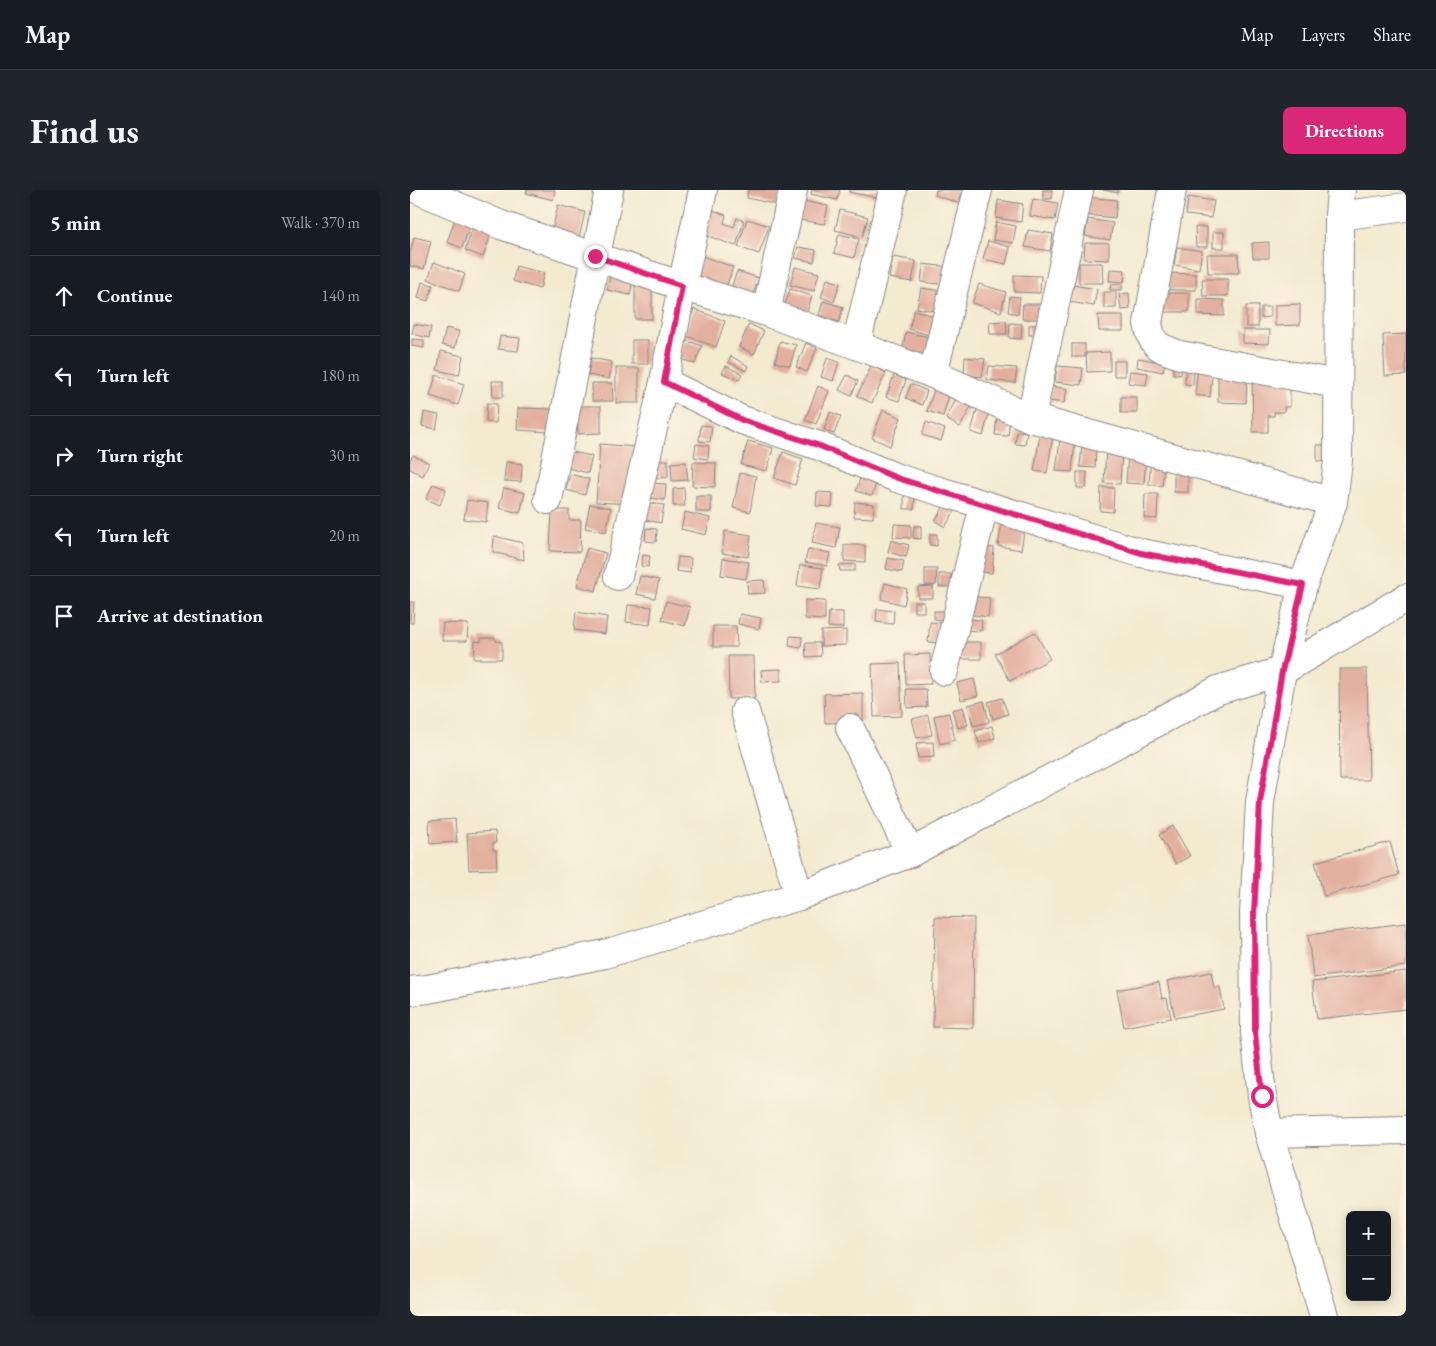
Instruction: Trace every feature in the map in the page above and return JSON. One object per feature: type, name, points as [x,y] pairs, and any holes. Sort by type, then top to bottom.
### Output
[{"type":"street","points":[[419,190],[501,225],[766,312],[856,345],[933,374],[1031,418],[1333,502]]},
{"type":"street","points":[[548,500],[609,190]]},
{"type":"street","points":[[618,576],[664,382],[703,190]]},
{"type":"street","points":[[766,312],[793,190]]},
{"type":"street","points":[[856,345],[893,190]]},
{"type":"street","points":[[933,374],[978,190]]},
{"type":"street","points":[[1031,418],[1079,190]]},
{"type":"street","points":[[1172,190],[1148,323],[1151,338],[1162,348],[1180,355],[1337,384]]},
{"type":"street","points":[[1324,1316],[1269,1133],[1262,1096],[1255,1033],[1254,914],[1260,802],[1282,671],[1303,585],[1333,502],[1338,462],[1337,384],[1340,203],[1406,207]]},
{"type":"street","points":[[664,382],[742,420],[820,446],[897,478],[1141,553],[1303,585]]},
{"type":"street","points":[[944,671],[984,504]]},
{"type":"street","points":[[410,991],[437,988],[604,954],[799,896],[910,852],[1218,690],[1282,671],[1406,598]]},
{"type":"street","points":[[745,711],[799,896]]},
{"type":"street","points":[[850,728],[910,852]]},
{"type":"street","points":[[1269,1133],[1406,1130]]},
{"type":"building","points":[[527,190],[555,190],[553,200],[526,193]]},
{"type":"building","points":[[748,190],[781,190],[778,205],[747,198]]},
{"type":"building","points":[[812,190],[840,190],[837,200],[811,194]]},
{"type":"building","points":[[849,190],[880,190],[878,198],[849,192]]},
{"type":"building","points":[[936,190],[963,190],[958,203],[935,195]]},
{"type":"building","points":[[1043,190],[1052,190],[1052,199],[1043,199]]},
{"type":"building","points":[[1103,190],[1118,190],[1118,193]]},
{"type":"building","points":[[1087,197],[1117,200],[1115,218],[1085,215]]},
{"type":"building","points":[[1188,197],[1214,201],[1211,218],[1186,215]]},
{"type":"building","points":[[1033,199],[1058,203],[1055,220],[1030,216]]},
{"type":"building","points":[[998,200],[1023,204],[1021,222],[996,218]]},
{"type":"building","points":[[803,201],[828,206],[824,224],[800,220]]},
{"type":"building","points":[[558,205],[585,212],[579,238],[552,232]]},
{"type":"building","points":[[710,209],[726,215],[724,223],[734,227],[737,218],[744,221],[736,246],[702,234]]},
{"type":"building","points":[[840,210],[868,217],[862,237],[835,230]]},
{"type":"building","points":[[457,214],[473,219],[462,248],[447,242]]},
{"type":"building","points":[[747,219],[769,226],[759,254],[738,247]]},
{"type":"building","points":[[1088,219],[1113,223],[1110,240],[1085,236]]},
{"type":"building","points":[[475,221],[493,228],[483,257],[465,250]]},
{"type":"building","points":[[996,222],[1016,226],[1013,243],[993,240]]},
{"type":"building","points":[[1195,227],[1207,227],[1207,247],[1196,247]]},
{"type":"building","points":[[1028,230],[1053,234],[1050,251],[1025,247]]},
{"type":"building","points":[[1213,232],[1224,232],[1224,248],[1213,248]]},
{"type":"building","points":[[839,234],[859,239],[854,258],[834,253]]},
{"type":"building","points":[[414,237],[431,241],[424,269],[410,266],[410,253]]},
{"type":"building","points":[[988,241],[1010,247],[1006,264],[983,259]]},
{"type":"building","points":[[1269,242],[1269,258],[1253,258],[1252,243]]},
{"type":"building","points":[[1085,243],[1109,243],[1109,260],[1084,259]]},
{"type":"building","points":[[798,247],[816,250],[814,262],[795,258]]},
{"type":"building","points":[[1177,247],[1202,251],[1199,269],[1174,265]]},
{"type":"building","points":[[1207,254],[1238,254],[1239,273],[1208,273]]},
{"type":"building","points":[[702,256],[733,267],[726,288],[695,277]]},
{"type":"building","points":[[893,257],[916,261],[912,282],[889,278]]},
{"type":"building","points":[[434,262],[465,274],[459,291],[428,279]]},
{"type":"building","points":[[1079,263],[1102,263],[1103,283],[1079,283]]},
{"type":"building","points":[[923,264],[949,267],[947,285],[921,282]]},
{"type":"building","points":[[516,266],[544,273],[540,289],[513,281]]},
{"type":"building","points":[[795,267],[819,273],[814,291],[790,285]]},
{"type":"building","points":[[1110,269],[1125,270],[1124,282],[1109,281]]},
{"type":"building","points":[[737,271],[759,278],[751,299],[730,291]]},
{"type":"building","points":[[611,272],[634,276],[630,295],[607,290]]},
{"type":"building","points":[[1165,273],[1196,274],[1196,290],[1165,290]]},
{"type":"building","points":[[1014,275],[1041,276],[1040,293],[1014,292]]},
{"type":"building","points":[[827,279],[840,283],[834,302],[821,297]]},
{"type":"building","points":[[1202,279],[1228,279],[1228,296],[1203,296]]},
{"type":"building","points":[[635,281],[652,281],[652,319],[635,319]]},
{"type":"building","points":[[422,282],[433,285],[428,301],[418,298]]},
{"type":"building","points":[[979,284],[1006,292],[1001,312],[972,303]]},
{"type":"building","points":[[1122,284],[1122,290],[1110,290],[1111,285]]},
{"type":"building","points":[[1072,285],[1097,289],[1094,306],[1069,302]]},
{"type":"building","points":[[921,288],[943,291],[940,312],[917,308]]},
{"type":"building","points":[[790,289],[812,296],[806,315],[784,308]]},
{"type":"building","points":[[1104,292],[1116,292],[1116,308],[1104,308]]},
{"type":"building","points":[[1129,293],[1130,309],[1121,310],[1119,294]]},
{"type":"building","points":[[1159,293],[1189,293],[1189,312],[1160,312]]},
{"type":"building","points":[[1010,296],[1020,297],[1018,314],[1008,312]]},
{"type":"building","points":[[1198,299],[1224,300],[1224,316],[1198,315]]},
{"type":"building","points":[[823,301],[843,307],[839,322],[819,315]]},
{"type":"building","points":[[1023,304],[1040,304],[1039,319],[1022,319]]},
{"type":"building","points":[[1300,304],[1300,325],[1275,326],[1275,305]]},
{"type":"building","points":[[1246,306],[1258,306],[1258,327],[1246,327]]},
{"type":"building","points":[[1261,307],[1270,307],[1270,317],[1261,318]]},
{"type":"building","points":[[694,309],[725,321],[716,347],[684,335]]},
{"type":"building","points":[[914,310],[941,318],[935,337],[909,329]]},
{"type":"building","points":[[1098,315],[1123,315],[1123,331],[1099,331]]},
{"type":"building","points":[[1006,321],[1007,334],[990,334],[989,322]]},
{"type":"building","points":[[1010,323],[1022,324],[1021,339],[1009,338]]},
{"type":"building","points":[[414,324],[431,327],[429,338],[412,334]]},
{"type":"building","points":[[749,324],[764,331],[754,354],[739,347]]},
{"type":"building","points":[[1029,325],[1036,325],[1036,335],[1029,335]]},
{"type":"building","points":[[446,328],[459,331],[455,348],[442,345]]},
{"type":"building","points":[[1243,330],[1270,330],[1269,344],[1243,343]]},
{"type":"building","points":[[906,332],[934,338],[930,359],[902,352]]},
{"type":"building","points":[[1406,334],[1406,375],[1385,376],[1383,335]]},
{"type":"building","points":[[500,336],[520,338],[518,351],[498,349]]},
{"type":"building","points":[[412,339],[424,340],[424,348],[412,346]]},
{"type":"building","points":[[632,340],[648,340],[648,364],[632,364]]},
{"type":"building","points":[[685,340],[702,346],[695,364],[678,358]]},
{"type":"building","points":[[780,341],[796,345],[790,366],[775,362]]},
{"type":"building","points":[[806,343],[817,348],[807,372],[796,367]]},
{"type":"building","points":[[1072,344],[1085,344],[1085,357],[1072,357]]},
{"type":"building","points":[[441,351],[463,356],[459,375],[437,370]]},
{"type":"building","points":[[1110,352],[1110,371],[1087,372],[1086,353]]},
{"type":"building","points":[[731,356],[748,366],[746,371],[728,362]]},
{"type":"building","points":[[965,357],[985,359],[982,377],[964,375]]},
{"type":"building","points":[[591,358],[612,362],[609,379],[588,375]]},
{"type":"building","points":[[827,358],[839,362],[833,381],[821,377]]},
{"type":"building","points":[[1138,358],[1165,363],[1163,372],[1137,367]]},
{"type":"building","points":[[1114,361],[1125,361],[1125,376],[1114,376]]},
{"type":"building","points":[[1173,364],[1182,365],[1181,375],[1173,374]]},
{"type":"building","points":[[726,366],[742,374],[739,380],[722,373]]},
{"type":"building","points":[[871,366],[886,373],[872,403],[857,396]]},
{"type":"building","points":[[989,366],[1017,368],[1015,383],[987,380]]},
{"type":"building","points":[[1057,366],[1083,368],[1081,385],[1055,382]]},
{"type":"building","points":[[1198,366],[1213,367],[1210,397],[1195,395]]},
{"type":"building","points":[[616,368],[639,368],[639,403],[616,403]]},
{"type":"building","points":[[1186,368],[1194,368],[1193,385],[1185,384]]},
{"type":"building","points":[[1130,371],[1148,373],[1146,385],[1128,383]]},
{"type":"building","points":[[1218,374],[1247,375],[1246,403],[1218,402]]},
{"type":"building","points":[[436,375],[464,384],[458,405],[430,396]]},
{"type":"building","points":[[847,375],[858,381],[851,396],[839,390]]},
{"type":"building","points":[[894,375],[906,380],[899,401],[886,397]]},
{"type":"building","points":[[1290,376],[1290,407],[1284,407],[1284,412],[1274,412],[1274,416],[1268,416],[1268,432],[1253,432],[1252,377]]},
{"type":"building","points":[[492,381],[503,381],[503,397],[493,397]]},
{"type":"building","points":[[592,383],[612,383],[613,401],[592,401]]},
{"type":"building","points":[[911,384],[927,391],[922,405],[906,398]]},
{"type":"building","points":[[818,386],[829,391],[816,424],[805,420]]},
{"type":"building","points":[[1052,386],[1067,389],[1064,403],[1049,401]]},
{"type":"building","points":[[934,390],[949,395],[943,416],[927,411]]},
{"type":"building","points":[[957,397],[972,405],[960,427],[946,419]]},
{"type":"building","points":[[1121,397],[1137,397],[1137,413],[1121,413]]},
{"type":"building","points":[[487,403],[497,404],[496,423],[486,422]]},
{"type":"building","points":[[577,406],[601,406],[601,433],[578,434]]},
{"type":"building","points":[[978,406],[990,409],[983,436],[971,432]]},
{"type":"building","points":[[518,408],[551,409],[550,432],[517,430]]},
{"type":"building","points":[[883,410],[901,418],[890,446],[872,438]]},
{"type":"building","points":[[424,412],[439,415],[436,429],[422,426]]},
{"type":"building","points":[[830,412],[841,416],[834,434],[824,430]]},
{"type":"building","points":[[997,416],[1010,418],[1008,436],[995,435]]},
{"type":"building","points":[[926,422],[945,429],[941,441],[922,435]]},
{"type":"building","points":[[701,425],[712,426],[710,442],[699,441]]},
{"type":"building","points":[[1017,431],[1027,432],[1025,445],[1015,444]]},
{"type":"building","points":[[1040,434],[1053,436],[1047,473],[1034,471]]},
{"type":"building","points":[[1060,440],[1075,442],[1072,472],[1056,471]]},
{"type":"building","points":[[748,441],[773,448],[767,471],[741,465]]},
{"type":"building","points":[[600,444],[637,447],[628,504],[596,502]]},
{"type":"building","points":[[696,444],[709,446],[708,459],[694,457]]},
{"type":"building","points":[[1082,445],[1096,446],[1095,468],[1080,467]]},
{"type":"building","points":[[1317,445],[1334,445],[1334,462],[1317,461]]},
{"type":"building","points":[[1106,450],[1122,451],[1120,484],[1104,483]]},
{"type":"building","points":[[572,452],[592,456],[588,473],[568,468]]},
{"type":"building","points":[[783,452],[803,459],[795,485],[774,478]]},
{"type":"building","points":[[1128,452],[1146,452],[1144,484],[1126,483]]},
{"type":"building","points":[[413,455],[429,463],[423,476],[410,469],[410,460]]},
{"type":"building","points":[[1151,456],[1165,457],[1162,486],[1149,485]]},
{"type":"building","points":[[655,460],[668,460],[668,477],[655,478]]},
{"type":"building","points":[[506,462],[522,464],[521,482],[504,481]]},
{"type":"building","points":[[686,462],[688,480],[672,481],[671,463]]},
{"type":"building","points":[[693,462],[716,463],[715,487],[692,486]]},
{"type":"building","points":[[1174,464],[1188,464],[1188,492],[1174,492]]},
{"type":"building","points":[[1077,472],[1087,472],[1086,488],[1077,488]]},
{"type":"building","points":[[740,473],[756,476],[750,512],[733,508]]},
{"type":"building","points":[[570,474],[589,479],[585,495],[566,490]]},
{"type":"building","points":[[861,475],[877,480],[872,496],[856,491]]},
{"type":"building","points":[[652,483],[666,484],[665,500],[650,498]]},
{"type":"building","points":[[433,484],[446,489],[440,505],[426,499]]},
{"type":"building","points":[[1101,487],[1114,488],[1113,512],[1100,511]]},
{"type":"building","points":[[504,488],[525,493],[520,513],[499,508]]},
{"type":"building","points":[[684,488],[685,506],[673,506],[673,489]]},
{"type":"building","points":[[817,492],[833,493],[832,507],[816,506]]},
{"type":"building","points":[[904,494],[915,494],[914,509],[904,509]]},
{"type":"building","points":[[1145,494],[1158,494],[1157,519],[1144,518]]},
{"type":"building","points":[[696,496],[711,496],[711,512],[696,512]]},
{"type":"building","points":[[467,500],[488,503],[486,522],[464,519]]},
{"type":"building","points":[[947,501],[957,507],[945,527],[935,521]]},
{"type":"building","points":[[855,502],[874,504],[873,518],[854,517]]},
{"type":"building","points":[[648,503],[664,505],[661,523],[646,520]]},
{"type":"building","points":[[590,504],[611,508],[606,532],[585,528]]},
{"type":"building","points":[[552,510],[569,510],[569,520],[581,520],[580,552],[550,551]]},
{"type":"building","points":[[685,512],[710,518],[706,535],[681,529]]},
{"type":"building","points":[[1003,516],[1026,520],[1021,550],[998,546]]},
{"type":"building","points":[[816,523],[840,527],[836,548],[812,543]]},
{"type":"building","points":[[894,524],[911,525],[911,538],[893,537]]},
{"type":"building","points":[[914,526],[921,526],[921,539],[913,538]]},
{"type":"building","points":[[646,528],[657,529],[656,542],[645,541]]},
{"type":"building","points":[[725,531],[751,535],[748,557],[722,553]]},
{"type":"building","points":[[930,534],[937,534],[937,546],[930,545]]},
{"type":"building","points":[[494,536],[523,543],[524,560],[493,552]]},
{"type":"building","points":[[891,540],[909,545],[906,557],[888,552]]},
{"type":"building","points":[[844,545],[865,545],[865,562],[844,561]]},
{"type":"building","points":[[981,547],[994,548],[992,573],[979,572]]},
{"type":"building","points":[[587,548],[606,553],[596,591],[577,586]]},
{"type":"building","points":[[808,549],[830,553],[827,566],[805,562]]},
{"type":"building","points":[[643,555],[650,556],[648,567],[641,566]]},
{"type":"building","points":[[678,557],[691,558],[690,573],[676,571]]},
{"type":"building","points":[[723,558],[749,562],[746,579],[721,575]]},
{"type":"building","points":[[888,558],[904,561],[902,572],[886,569]]},
{"type":"building","points":[[855,564],[855,571],[840,571],[839,565]]},
{"type":"building","points":[[800,565],[823,568],[820,589],[797,586]]},
{"type":"building","points":[[925,569],[937,569],[936,585],[925,585]]},
{"type":"building","points":[[939,574],[951,574],[951,587],[939,587]]},
{"type":"building","points":[[640,576],[659,580],[655,598],[636,594]]},
{"type":"building","points":[[764,580],[765,593],[748,594],[747,581]]},
{"type":"building","points":[[885,583],[907,589],[904,605],[881,599]]},
{"type":"building","points":[[933,586],[933,598],[918,598],[918,587]]},
{"type":"building","points":[[968,596],[990,598],[988,617],[966,614]]},
{"type":"building","points":[[805,600],[825,601],[825,620],[805,619]]},
{"type":"building","points":[[666,601],[690,607],[685,626],[662,620]]},
{"type":"building","points":[[410,602],[414,602],[413,623],[410,623]]},
{"type":"building","points":[[914,602],[924,602],[924,612],[914,612]]},
{"type":"building","points":[[628,605],[652,607],[650,625],[626,622]]},
{"type":"building","points":[[877,609],[894,611],[893,624],[876,622]]},
{"type":"building","points":[[934,611],[945,611],[944,620],[934,619]]},
{"type":"building","points":[[576,612],[607,617],[605,634],[574,630]]},
{"type":"building","points":[[829,612],[843,612],[843,628],[828,627]]},
{"type":"building","points":[[740,614],[761,618],[759,629],[738,624]]},
{"type":"building","points":[[963,619],[982,620],[981,631],[963,630]]},
{"type":"building","points":[[930,622],[944,623],[943,643],[928,642]]},
{"type":"building","points":[[443,623],[468,624],[467,641],[442,641]]},
{"type":"building","points":[[713,626],[736,626],[737,647],[713,647]]},
{"type":"building","points":[[846,630],[846,645],[821,646],[821,631]]},
{"type":"building","points":[[1035,632],[1050,659],[1010,681],[995,654]]},
{"type":"building","points":[[790,636],[802,637],[801,648],[789,646]]},
{"type":"building","points":[[481,638],[495,638],[496,641],[502,642],[502,659],[474,659],[475,641],[481,642]]},
{"type":"building","points":[[960,642],[981,642],[981,659],[961,659]]},
{"type":"building","points":[[805,643],[820,643],[821,656],[806,657]]},
{"type":"building","points":[[930,654],[931,684],[906,685],[905,655]]},
{"type":"building","points":[[728,656],[754,656],[755,698],[729,699]]},
{"type":"building","points":[[900,663],[902,716],[874,717],[872,664]]},
{"type":"building","points":[[781,669],[781,681],[762,682],[761,670]]},
{"type":"building","points":[[1339,669],[1367,669],[1369,780],[1340,780]]},
{"type":"building","points":[[974,679],[978,696],[961,700],[957,683]]},
{"type":"building","points":[[906,689],[926,689],[927,707],[907,708]]},
{"type":"building","points":[[863,693],[863,722],[825,723],[824,694]]},
{"type":"building","points":[[1002,698],[1008,714],[993,719],[988,702]]},
{"type":"building","points":[[984,701],[989,722],[973,726],[968,705]]},
{"type":"building","points":[[963,707],[968,725],[958,728],[952,710]]},
{"type":"building","points":[[949,713],[955,740],[940,744],[934,716]]},
{"type":"building","points":[[928,715],[932,735],[917,738],[912,719]]},
{"type":"building","points":[[992,726],[995,738],[979,743],[975,731]]},
{"type":"building","points":[[933,742],[934,757],[918,758],[916,743]]},
{"type":"building","points":[[455,819],[457,842],[430,844],[429,821]]},
{"type":"building","points":[[1173,826],[1190,856],[1176,864],[1159,835]]},
{"type":"building","points":[[495,831],[496,843],[493,843],[493,850],[496,850],[497,869],[469,870],[467,833]]},
{"type":"building","points":[[1390,842],[1399,875],[1324,896],[1315,862]]},
{"type":"building","points":[[935,917],[974,918],[973,1028],[933,1027]]},
{"type":"building","points":[[1406,923],[1406,966],[1313,978],[1308,935]]},
{"type":"building","points":[[1406,971],[1406,1009],[1317,1019],[1312,982]]},
{"type":"building","points":[[1211,972],[1214,988],[1220,987],[1224,1009],[1175,1018],[1167,981]]},
{"type":"building","points":[[1159,982],[1162,999],[1167,998],[1171,1018],[1124,1027],[1117,990]]},
{"type":"route","points":[[595,256],[682,286],[664,382],[742,420],[820,446],[897,478],[1141,553],[1303,585],[1282,671],[1260,802],[1254,914],[1255,1033],[1262,1096]]}]
